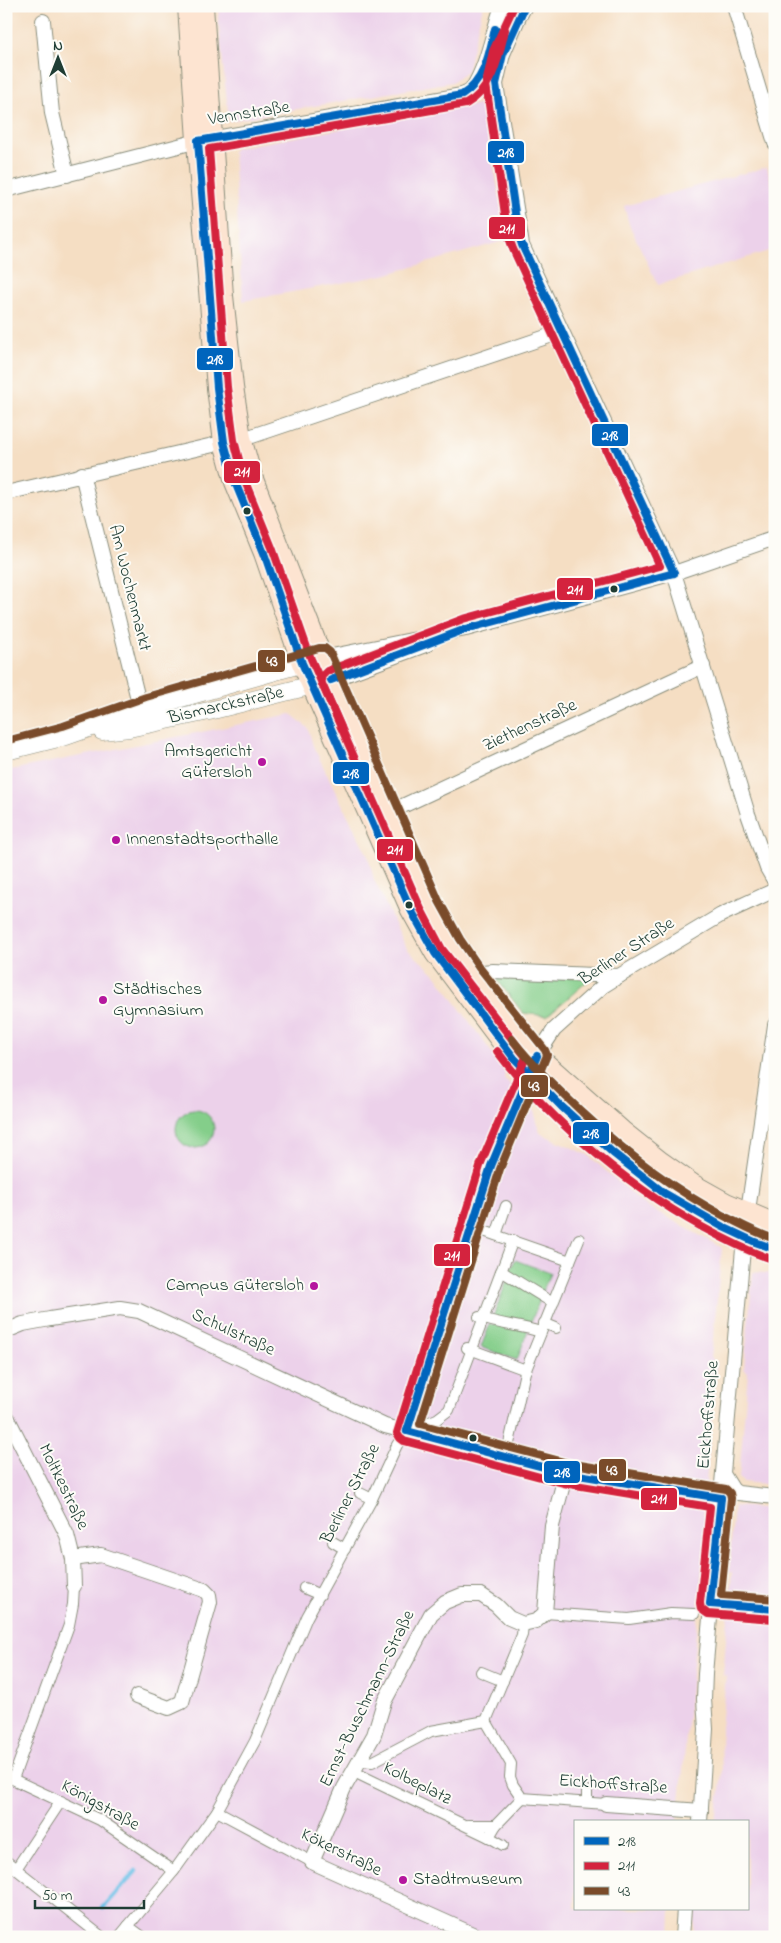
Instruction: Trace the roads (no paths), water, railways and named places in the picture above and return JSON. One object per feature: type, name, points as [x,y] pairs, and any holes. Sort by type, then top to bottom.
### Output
[{"type":"main road","points":[[188,6],[206,140]]},
{"type":"main road","points":[[203,6],[206,140],[216,378],[232,440],[234,482],[264,553],[302,663],[312,686],[380,816],[451,944],[471,973],[536,1056],[622,1131],[692,1184],[748,1214],[775,1224]]},
{"type":"main road","points":[[232,440],[251,474],[331,680],[412,910],[435,953],[528,1074],[610,1151],[648,1182],[681,1205],[744,1238],[775,1249]]},
{"type":"street","points":[[526,6],[518,19],[500,60],[496,84],[522,245],[674,573],[752,823],[767,868],[775,882]]},
{"type":"street","points":[[734,6],[775,144]]},
{"type":"street","points":[[497,99],[489,92],[472,89],[479,79],[487,58],[500,9]]},
{"type":"street","points":[[43,21],[52,113],[67,175]]},
{"type":"street","name":"Vennstraße","points":[[6,190],[206,140],[462,95],[472,89]]},
{"type":"street","points":[[6,493],[265,432],[562,332]]},
{"type":"street","name":"Am Wochenmarkt","points":[[87,473],[143,717]]},
{"type":"street","name":"Bismarckstraße","points":[[143,717],[302,663],[466,629],[674,573],[775,538]]},
{"type":"street","name":"Bismarckstraße","points":[[6,751],[143,717],[312,686],[466,629]]},
{"type":"street","name":"Ziethenstraße","points":[[380,816],[703,666]]},
{"type":"street","name":"Berliner Straße","points":[[120,1937],[174,1870],[217,1811],[255,1741],[307,1617],[372,1499],[397,1445],[407,1431],[491,1166],[536,1056],[547,1039],[562,1022],[603,986],[721,915],[775,890]]},
{"type":"street","points":[[471,973],[493,971],[619,976]]},
{"type":"street","name":"Eickhoffstraße","points":[[522,1798],[587,1802],[700,1816],[705,1753],[704,1680],[744,1238],[775,1025]]},
{"type":"street","points":[[496,1235],[506,1206]]},
{"type":"street","points":[[472,1227],[570,1261]]},
{"type":"street","points":[[506,1457],[522,1407],[526,1370],[579,1238]]},
{"type":"street","points":[[407,1431],[437,1419],[449,1410],[461,1369],[480,1317],[513,1240]]},
{"type":"street","points":[[501,1271],[553,1303]]},
{"type":"street","name":"Schulstraße","points":[[6,1331],[23,1324],[50,1318],[120,1308],[139,1311],[385,1426],[566,1473],[721,1498]]},
{"type":"street","points":[[480,1317],[542,1328],[556,1328]]},
{"type":"street","points":[[469,1348],[526,1370]]},
{"type":"street","name":"Moltkestraße","points":[[6,1415],[67,1535],[72,1559],[74,1586],[69,1625],[10,1777]]},
{"type":"street","points":[[488,1837],[496,1825],[522,1798],[510,1777],[511,1764],[486,1721],[522,1634],[523,1624],[536,1621],[545,1613],[552,1526],[566,1473]]},
{"type":"street","points":[[723,1474],[733,1490],[738,1493],[775,1497]]},
{"type":"street","points":[[360,1493],[372,1499]]},
{"type":"street","points":[[333,1542],[345,1549]]},
{"type":"street","points":[[72,1559],[101,1555],[204,1590],[209,1595],[210,1602],[182,1702],[169,1708],[137,1696]]},
{"type":"street","points":[[304,1588],[320,1595]]},
{"type":"street","name":"Ernst-Buschmann-Straße","points":[[312,1862],[344,1788],[362,1765],[384,1702],[431,1614],[445,1602],[462,1595],[481,1595],[496,1605],[509,1618],[523,1624]]},
{"type":"street","points":[[545,1613],[629,1619],[670,1613],[694,1614]]},
{"type":"street","points":[[481,1672],[503,1681]]},
{"type":"street","name":"Kolbeplatz","points":[[486,1721],[431,1731],[362,1765],[371,1779],[431,1814],[464,1825],[502,1845]]},
{"type":"street","points":[[362,1765],[374,1770],[371,1779]]},
{"type":"street","name":"Königstraße","points":[[10,1777],[100,1820],[174,1870]]},
{"type":"street","points":[[587,1791],[587,1802]]},
{"type":"street","points":[[16,1869],[61,1801]]},
{"type":"street","name":"Kökerstraße","points":[[217,1811],[312,1862],[479,1937]]},
{"type":"street","name":"Kolbeplatz","points":[[464,1825],[496,1825]]},
{"type":"street","points":[[6,1861],[102,1937]]},
{"type":"street","points":[[682,1937],[684,1910]]},
{"type":"street","points":[[128,1926],[143,1937]]},
{"type":"waterway","points":[[103,1908],[136,1871]]},
{"type":"place","name":"Amtsgericht Gütersloh","points":[[262,762]]},
{"type":"place","name":"Innenstadtsporthalle","points":[[116,840]]},
{"type":"place","name":"Städtisches Gymnasium","points":[[103,1000]]},
{"type":"place","name":"Campus Gütersloh","points":[[314,1286]]},
{"type":"place","name":"Stadtmuseum","points":[[403,1880]]}]
